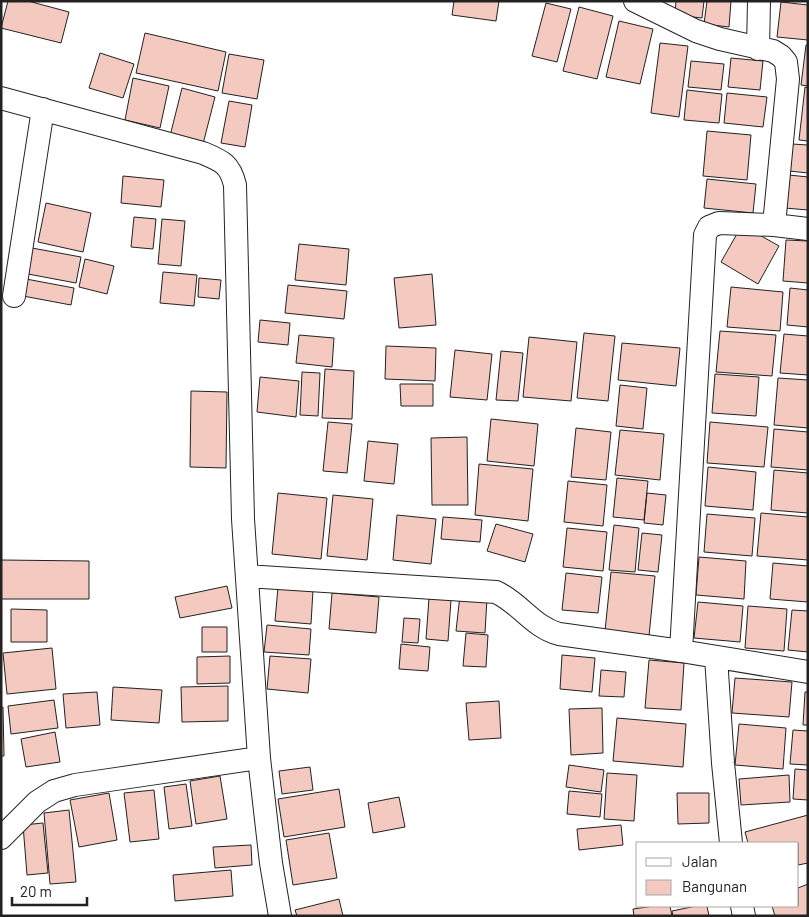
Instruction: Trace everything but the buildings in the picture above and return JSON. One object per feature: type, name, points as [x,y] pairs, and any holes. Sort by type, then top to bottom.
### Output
[{"type":"street","points":[[635,1],[696,31],[758,49],[773,51],[786,62],[788,79],[774,224]]},
{"type":"street","points":[[758,49],[759,1]]},
{"type":"street","points":[[1,98],[204,153],[228,166],[233,176],[235,184],[238,279],[242,490],[247,576],[259,758],[271,863],[280,916]]},
{"type":"street","points":[[14,296],[43,109]]},
{"type":"street","points":[[681,651],[705,235],[709,227],[719,223],[774,224],[808,229]]},
{"type":"street","points":[[247,576],[496,592],[505,596],[548,631],[559,634],[681,651],[808,672]]},
{"type":"street","points":[[716,657],[723,763],[731,842]]},
{"type":"street","points":[[1,838],[37,802],[54,791],[75,785],[259,758]]}]
